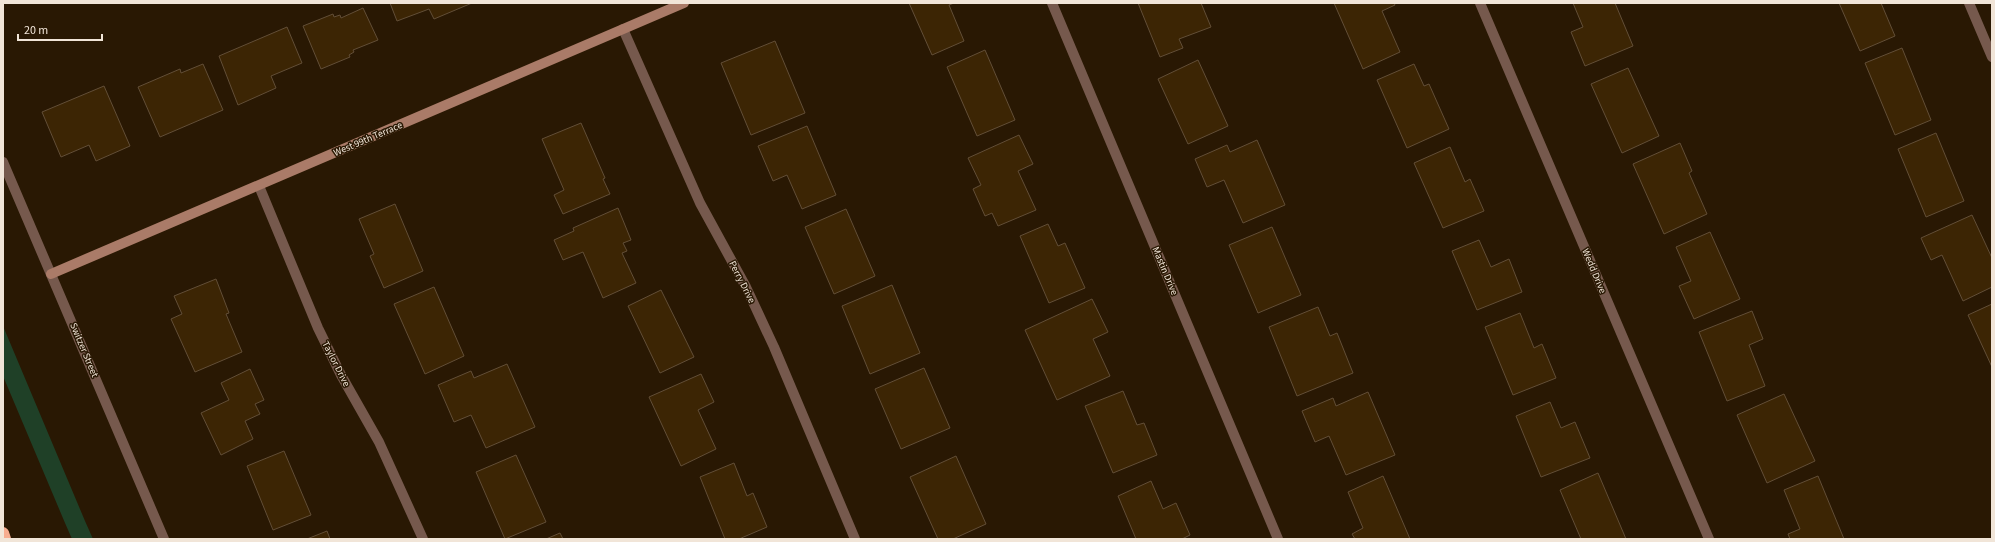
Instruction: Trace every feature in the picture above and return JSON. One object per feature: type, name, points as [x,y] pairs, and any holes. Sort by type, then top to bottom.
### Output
[{"type":"highway","points":[[3,533],[6,539]]},
{"type":"street","name":"West 99th Terrace","points":[[51,274],[684,3]]},
{"type":"street","name":"Mastin Drive","points":[[1052,3],[1278,539]]},
{"type":"street","name":"Wedd Drive","points":[[1480,3],[1709,539]]},
{"type":"street","points":[[1969,3],[1992,57]]},
{"type":"street","name":"Perry Drive","points":[[623,29],[700,203],[746,287],[774,346],[855,539]]},
{"type":"street","name":"Switzer Street","points":[[3,162],[164,539]]},
{"type":"street","name":"Taylor Drive","points":[[259,186],[318,328],[341,375],[379,442],[422,539]]},
{"type":"green space","points":[[3,326],[93,539],[72,539],[65,523],[3,376]]},
{"type":"building","points":[[390,3],[472,3],[434,19],[429,9],[397,21]]},
{"type":"building","points":[[909,3],[954,3],[949,5],[964,41],[932,55]]},
{"type":"building","points":[[1138,3],[1201,3],[1211,27],[1179,39],[1183,48],[1160,57]]},
{"type":"building","points":[[1334,3],[1394,3],[1395,5],[1382,11],[1400,52],[1363,69]]},
{"type":"building","points":[[1573,3],[1615,3],[1633,46],[1585,66],[1571,32],[1583,27]]},
{"type":"building","points":[[1839,3],[1881,3],[1895,36],[1860,51]]},
{"type":"building","points":[[363,8],[378,40],[353,50],[354,52],[349,55],[350,57],[321,69],[303,26],[333,14],[334,17],[340,15],[341,18]]},
{"type":"building","points":[[287,27],[302,63],[271,76],[276,88],[238,105],[219,56]]},
{"type":"building","points":[[775,41],[805,113],[751,135],[721,63]]},
{"type":"building","points":[[1902,48],[1931,120],[1895,135],[1865,63]]},
{"type":"building","points":[[985,50],[1015,120],[977,136],[947,67]]},
{"type":"building","points":[[1198,60],[1228,126],[1188,144],[1158,79]]},
{"type":"building","points":[[203,64],[223,110],[160,137],[138,87],[180,69],[181,73]]},
{"type":"building","points":[[1414,64],[1424,86],[1429,84],[1449,129],[1407,148],[1377,80]]},
{"type":"building","points":[[1628,68],[1659,136],[1622,153],[1591,84]]},
{"type":"building","points":[[104,86],[130,146],[96,161],[89,145],[61,157],[42,112]]},
{"type":"building","points":[[581,123],[605,178],[603,179],[610,194],[563,214],[554,195],[564,190],[542,139]]},
{"type":"building","points":[[807,126],[836,195],[802,209],[787,175],[773,181],[758,146]]},
{"type":"building","points":[[1936,133],[1964,201],[1926,217],[1898,149]]},
{"type":"building","points":[[1019,135],[1033,164],[1018,171],[1036,210],[998,226],[992,213],[985,216],[973,189],[981,185],[968,158]]},
{"type":"building","points":[[1257,140],[1285,205],[1243,223],[1224,180],[1207,187],[1195,159],[1227,145],[1230,152]]},
{"type":"building","points":[[1680,143],[1692,171],[1689,173],[1707,214],[1664,234],[1633,164]]},
{"type":"building","points":[[1450,147],[1465,182],[1470,179],[1484,211],[1443,228],[1414,163]]},
{"type":"building","points":[[395,204],[423,271],[384,288],[370,256],[374,254],[359,219]]},
{"type":"building","points":[[618,208],[631,240],[623,243],[627,251],[622,253],[636,283],[603,298],[583,252],[563,260],[554,240],[574,231],[573,228]]},
{"type":"building","points":[[846,209],[875,276],[834,294],[805,227]]},
{"type":"building","points":[[1972,215],[1992,258],[1992,287],[1963,301],[1942,255],[1931,260],[1921,238]]},
{"type":"building","points":[[1048,224],[1058,246],[1065,243],[1085,288],[1049,303],[1020,236]]},
{"type":"building","points":[[1272,227],[1301,295],[1258,313],[1229,245]]},
{"type":"building","points":[[1710,232],[1740,299],[1694,319],[1679,286],[1691,281],[1676,247]]},
{"type":"building","points":[[1479,240],[1491,267],[1509,259],[1522,292],[1477,310],[1452,251]]},
{"type":"building","points":[[216,279],[229,313],[226,314],[242,352],[195,372],[171,319],[182,314],[174,296]]},
{"type":"building","points":[[892,285],[920,353],[870,374],[842,306]]},
{"type":"building","points":[[434,287],[464,356],[425,374],[394,304]]},
{"type":"building","points":[[661,290],[694,357],[660,373],[628,306]]},
{"type":"building","points":[[1092,299],[1108,332],[1093,339],[1110,376],[1057,400],[1025,330]]},
{"type":"building","points":[[1992,304],[1992,367],[1968,315]]},
{"type":"building","points":[[1318,307],[1330,336],[1337,333],[1353,373],[1297,396],[1269,327]]},
{"type":"building","points":[[1752,311],[1763,339],[1749,345],[1765,386],[1727,401],[1699,332]]},
{"type":"building","points":[[1520,313],[1534,348],[1542,344],[1556,378],[1513,395],[1485,327]]},
{"type":"building","points":[[507,364],[535,427],[486,448],[471,415],[454,422],[438,385],[471,371],[474,378]]},
{"type":"building","points":[[924,368],[950,428],[901,449],[875,389]]},
{"type":"building","points":[[250,369],[264,400],[255,404],[260,414],[245,421],[253,439],[221,455],[201,413],[229,400],[221,383]]},
{"type":"building","points":[[701,374],[714,402],[698,410],[716,449],[681,466],[649,397]]},
{"type":"building","points":[[1123,391],[1137,425],[1144,423],[1157,455],[1113,473],[1085,406]]},
{"type":"building","points":[[1368,392],[1395,455],[1346,475],[1329,436],[1315,442],[1302,411],[1333,398],[1336,406]]},
{"type":"building","points":[[1784,394],[1815,461],[1767,483],[1737,415]]},
{"type":"building","points":[[1550,402],[1561,428],[1575,422],[1590,458],[1541,477],[1516,416]]},
{"type":"building","points":[[284,451],[311,515],[273,530],[247,466]]},
{"type":"building","points":[[516,455],[546,522],[505,539],[476,472]]},
{"type":"building","points":[[956,456],[986,524],[953,539],[938,539],[910,477]]},
{"type":"building","points":[[734,463],[747,496],[753,493],[767,527],[739,539],[725,539],[700,477]]},
{"type":"building","points":[[1598,473],[1626,539],[1581,539],[1560,490]]},
{"type":"building","points":[[1383,476],[1410,539],[1355,539],[1352,534],[1363,528],[1348,492]]},
{"type":"building","points":[[1818,476],[1844,539],[1790,539],[1788,534],[1800,529],[1784,490]]},
{"type":"building","points":[[1151,481],[1163,509],[1176,503],[1190,535],[1182,539],[1136,539],[1118,496]]},
{"type":"building","points":[[327,531],[330,539],[307,539]]},
{"type":"building","points":[[560,533],[563,539],[546,539]]}]
